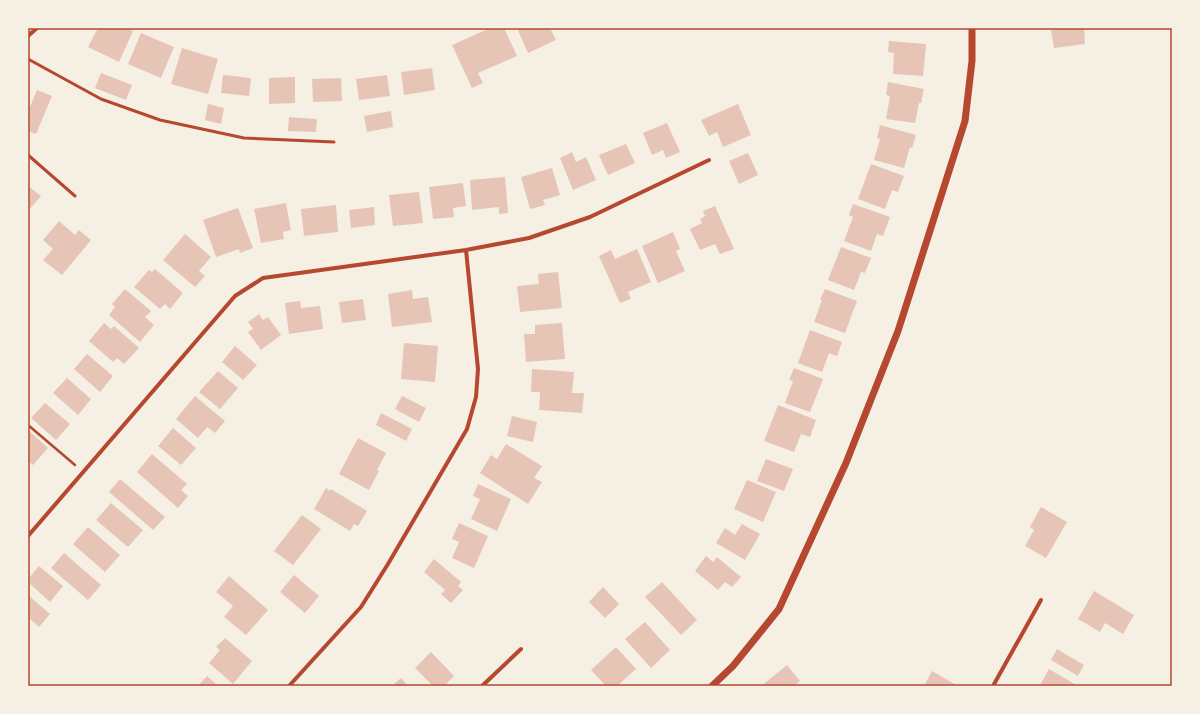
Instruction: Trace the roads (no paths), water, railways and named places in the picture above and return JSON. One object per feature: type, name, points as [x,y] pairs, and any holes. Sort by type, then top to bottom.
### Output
[{"type":"street","points":[[28,36],[37,28]]},
{"type":"street","points":[[712,686],[733,666],[780,609],[849,455],[898,331],[965,121],[972,61],[972,28]]},
{"type":"street","points":[[28,536],[235,296],[263,278],[466,250],[529,238],[590,217],[709,160]]},
{"type":"street","points":[[290,686],[361,607],[392,558],[466,429],[476,397],[478,369],[466,250]]},
{"type":"street","points":[[992,686],[1041,600]]},
{"type":"street","points":[[482,686],[521,649]]},
{"type":"lane","points":[[28,59],[101,100],[160,120],[244,138],[334,142]]},
{"type":"lane","points":[[28,155],[75,196]]}]
